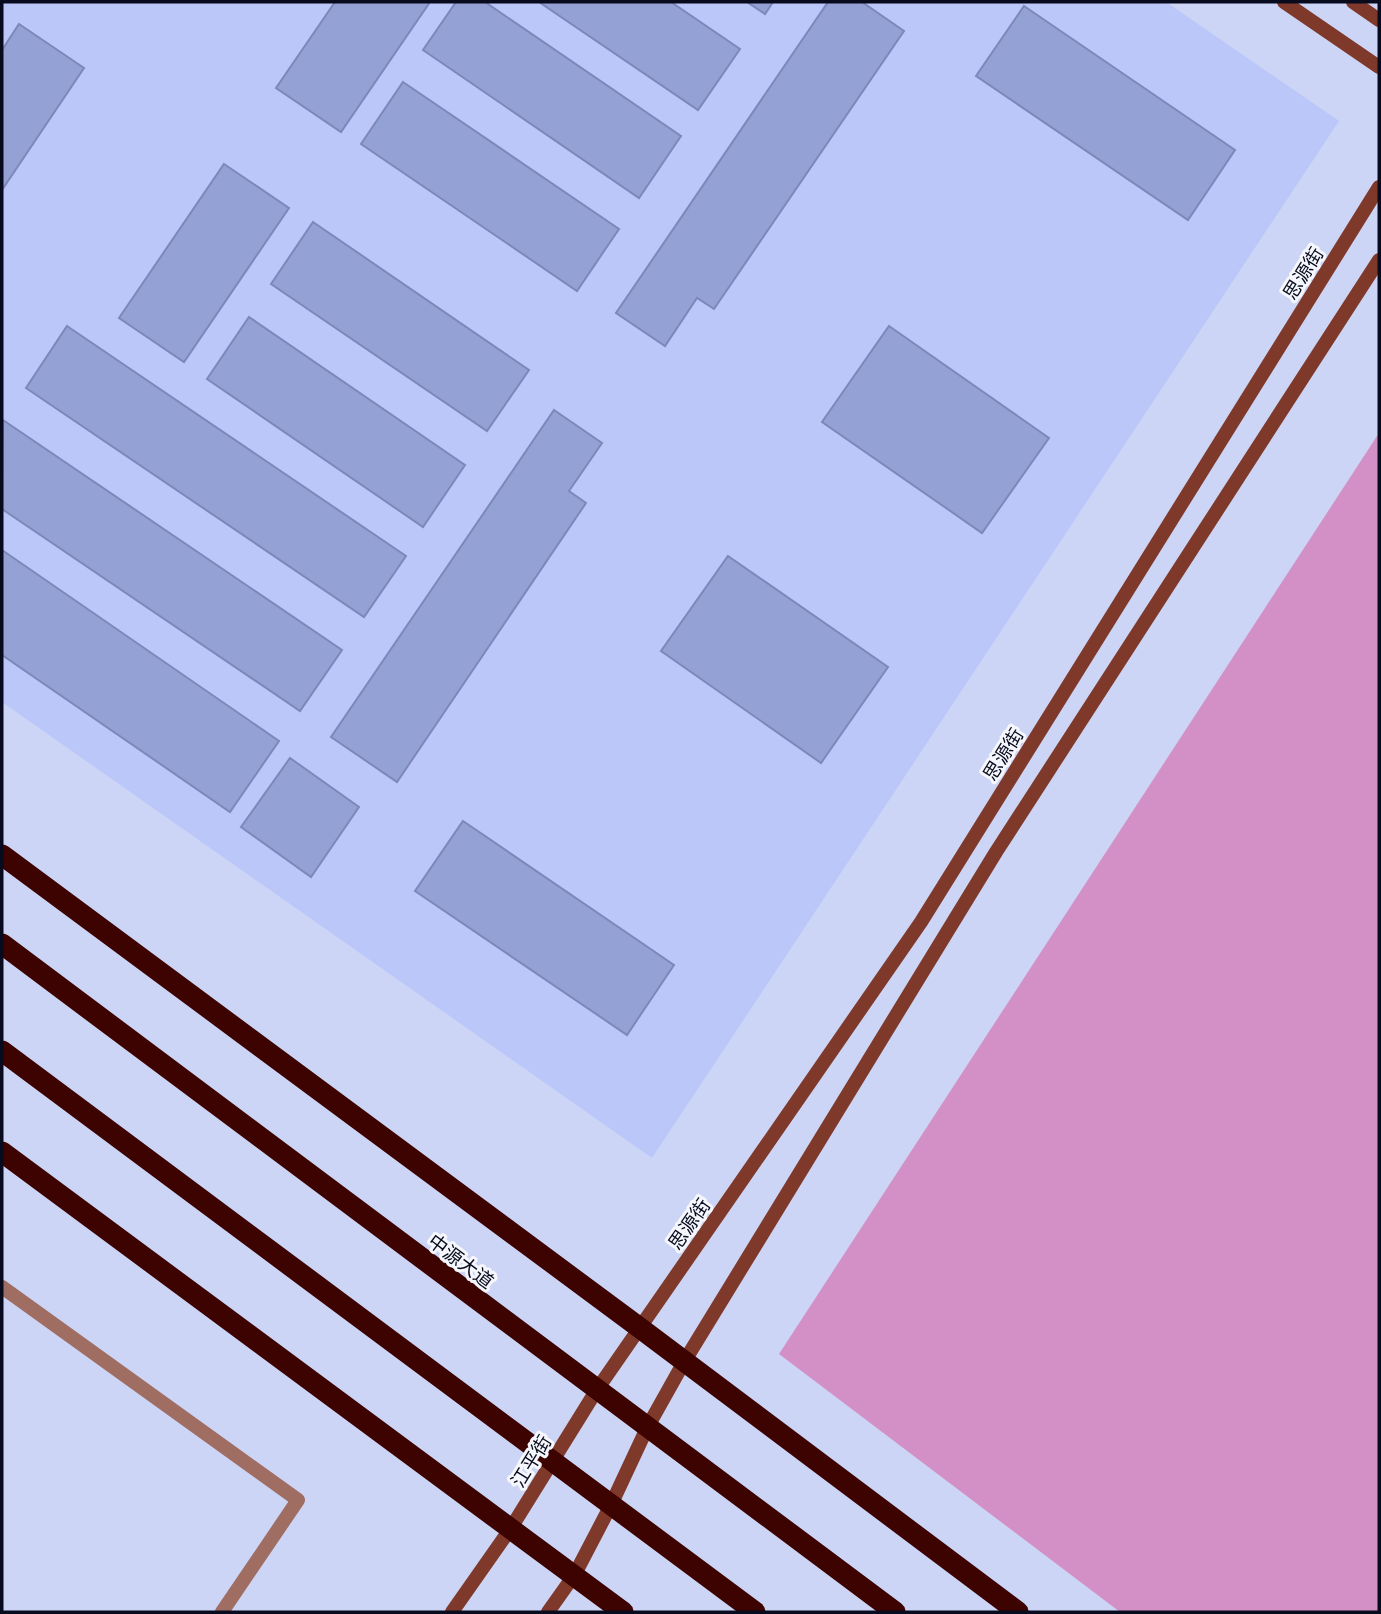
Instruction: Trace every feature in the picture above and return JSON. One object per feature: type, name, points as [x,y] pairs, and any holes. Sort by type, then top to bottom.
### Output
[{"type":"highway","points":[[2,855],[1018,1612]]},
{"type":"highway","name":"中源大道","points":[[2,944],[596,1391],[895,1612]]},
{"type":"highway","points":[[2,1051],[755,1612]]},
{"type":"highway","points":[[2,1152],[623,1612]]},
{"type":"main road","points":[[1284,2],[1379,67]]},
{"type":"main road","points":[[1353,2],[1379,20]]},
{"type":"main road","name":"思源街","points":[[640,1328],[920,922],[1379,187]]},
{"type":"main road","points":[[548,1612],[575,1574],[647,1428],[684,1362],[996,852],[1379,260]]},
{"type":"main road","name":"江平街","points":[[452,1612],[511,1528],[596,1391],[640,1328]]},
{"type":"street","points":[[2,1287],[298,1500],[222,1612]]},
{"type":"shaded area","points":[[2,2],[1166,2],[1339,121],[652,1158],[2,702]]},
{"type":"shaded area","points":[[1379,433],[1379,1612],[1120,1612],[779,1354]]},
{"type":"building","points":[[335,2],[430,2],[341,132],[276,88]]},
{"type":"building","points":[[456,2],[485,2],[681,136],[639,198],[423,50]]},
{"type":"building","points":[[539,2],[671,2],[740,49],[698,110]]},
{"type":"building","points":[[747,2],[773,2],[765,14]]},
{"type":"building","points":[[828,2],[862,2],[904,31],[714,309],[697,298],[665,346],[616,313]]},
{"type":"building","points":[[1024,6],[1235,150],[1188,220],[976,76]]},
{"type":"building","points":[[19,24],[84,68],[2,190],[2,50]]},
{"type":"building","points":[[403,82],[619,229],[577,291],[361,144]]},
{"type":"building","points":[[224,164],[289,208],[184,362],[119,318]]},
{"type":"building","points":[[313,222],[529,370],[487,431],[271,284]]},
{"type":"building","points":[[249,317],[465,465],[423,527],[207,379]]},
{"type":"building","points":[[67,326],[406,556],[364,617],[26,388]]},
{"type":"building","points":[[889,326],[1049,438],[982,533],[822,422]]},
{"type":"building","points":[[554,410],[602,443],[569,491],[586,503],[397,782],[331,737]]},
{"type":"building","points":[[3,420],[342,650],[300,711],[2,509]]},
{"type":"building","points":[[2,550],[279,741],[230,812],[2,655]]},
{"type":"building","points":[[728,556],[888,667],[821,763],[661,651]]},
{"type":"building","points":[[290,758],[359,807],[311,877],[241,827]]},
{"type":"building","points":[[463,821],[674,965],[627,1035],[415,891]]}]
